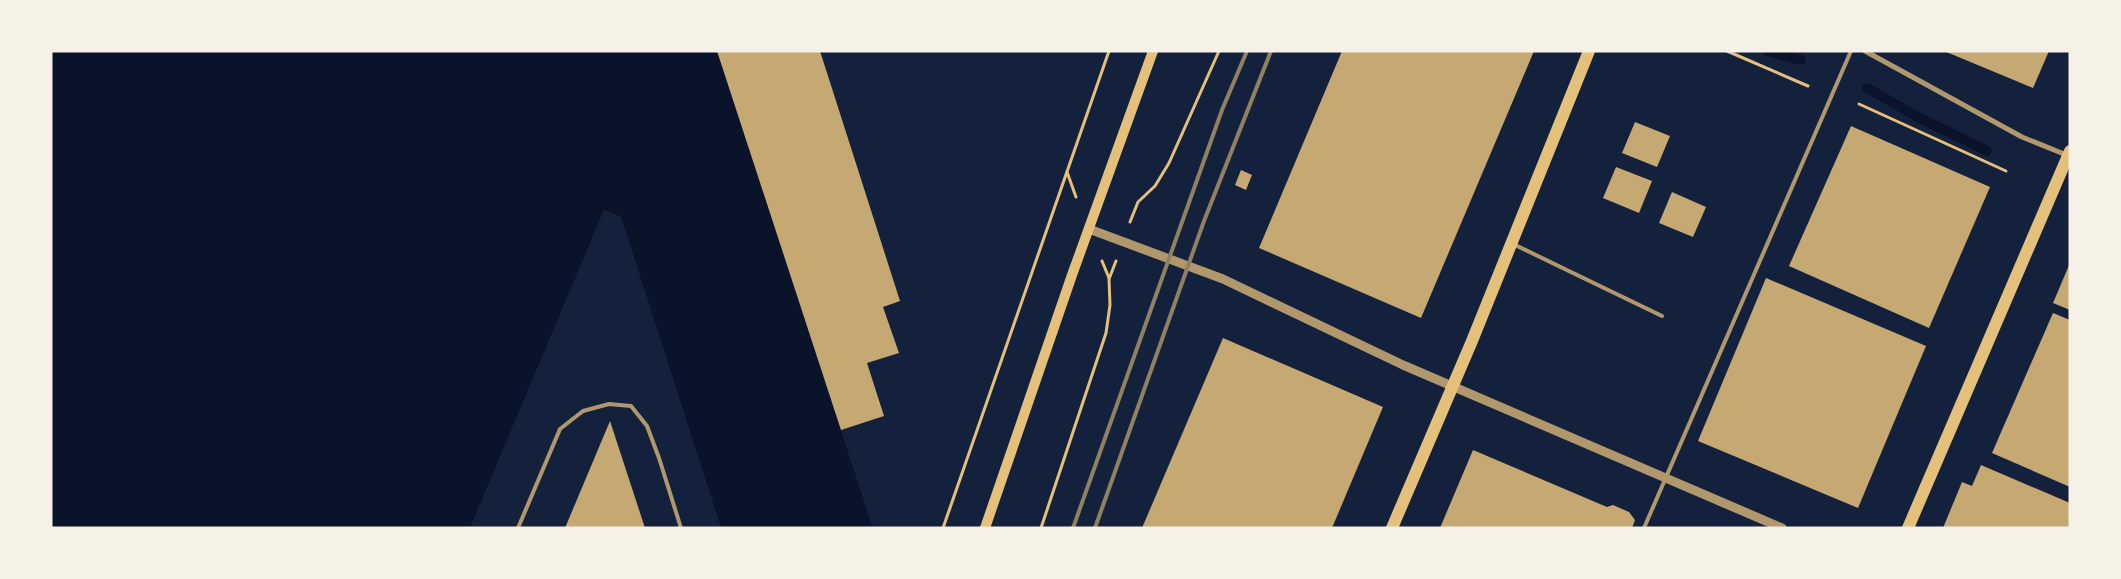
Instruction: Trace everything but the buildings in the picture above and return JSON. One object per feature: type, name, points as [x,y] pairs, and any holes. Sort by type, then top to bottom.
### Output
[{"type":"main road","points":[[985,528],[1153,51]]},
{"type":"main road","points":[[1392,528],[1453,386],[1589,51]]},
{"type":"main road","points":[[1908,528],[2069,154]]},
{"type":"street","points":[[1865,51],[2022,137],[2069,154]]},
{"type":"street","points":[[1089,229],[1223,279],[1403,365],[1782,528]]},
{"type":"lane","points":[[1644,528],[1851,51]]},
{"type":"lane","points":[[1511,244],[1662,316]]},
{"type":"lane","points":[[518,528],[560,429],[583,411],[609,404],[631,406],[647,426],[660,458],[681,528]]},
{"type":"path","points":[[943,528],[1110,51]]},
{"type":"path","points":[[1138,202],[1155,186],[1169,163],[1219,51]]},
{"type":"path","points":[[1727,51],[1808,86]]},
{"type":"path","points":[[1859,104],[2006,171]]},
{"type":"path","points":[[1041,528],[1106,333],[1110,306],[1109,279]]},
{"type":"water","points":[[51,51],[717,51],[873,528],[721,528],[621,217],[604,210],[470,528],[51,528]]},
{"type":"pier","points":[[717,51],[720,51],[876,528],[873,528]]},
{"type":"pier","points":[[604,210],[621,217],[721,528],[718,528],[619,219],[605,214],[473,528],[470,528]]},
{"type":"waterway","points":[[1768,51],[1801,60]]},
{"type":"waterway","points":[[1867,88],[1920,118],[1987,151]]},
{"type":"railway","points":[[1073,528],[1222,110],[1247,51]]},
{"type":"railway","points":[[1095,528],[1204,221],[1271,51]]}]
